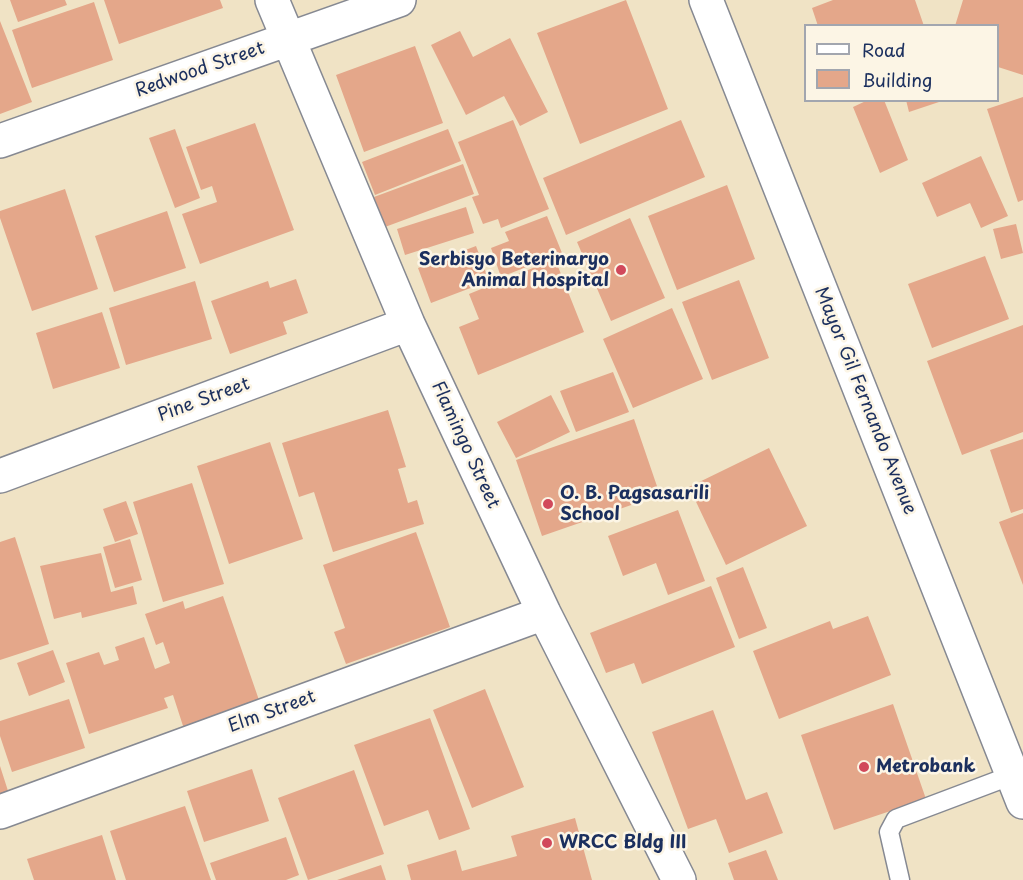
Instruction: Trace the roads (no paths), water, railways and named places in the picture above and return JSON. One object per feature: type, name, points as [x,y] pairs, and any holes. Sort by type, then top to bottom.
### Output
[{"type":"street","name":"Flamingo Street","points":[[272,0],[408,324],[544,613],[679,880]]},
{"type":"street","name":"Redwood Street","points":[[0,141],[399,0]]},
{"type":"street","name":"Mayor Gil Fernando Avenue","points":[[706,0],[1019,783]]},
{"type":"street","name":"Pine Street","points":[[0,476],[408,324]]},
{"type":"street","name":"Elm Street","points":[[0,812],[544,613]]},
{"type":"lane","points":[[900,880],[889,832],[896,819],[1019,783]]},
{"type":"place","name":"Serbisyo Beterinaryo Animal Hospital","points":[[621,270]]},
{"type":"place","name":"O. B. Pagsasarili School","points":[[548,504]]},
{"type":"place","name":"Metrobank","points":[[864,767]]},
{"type":"place","name":"WRCC Bldg III","points":[[547,843]]}]
